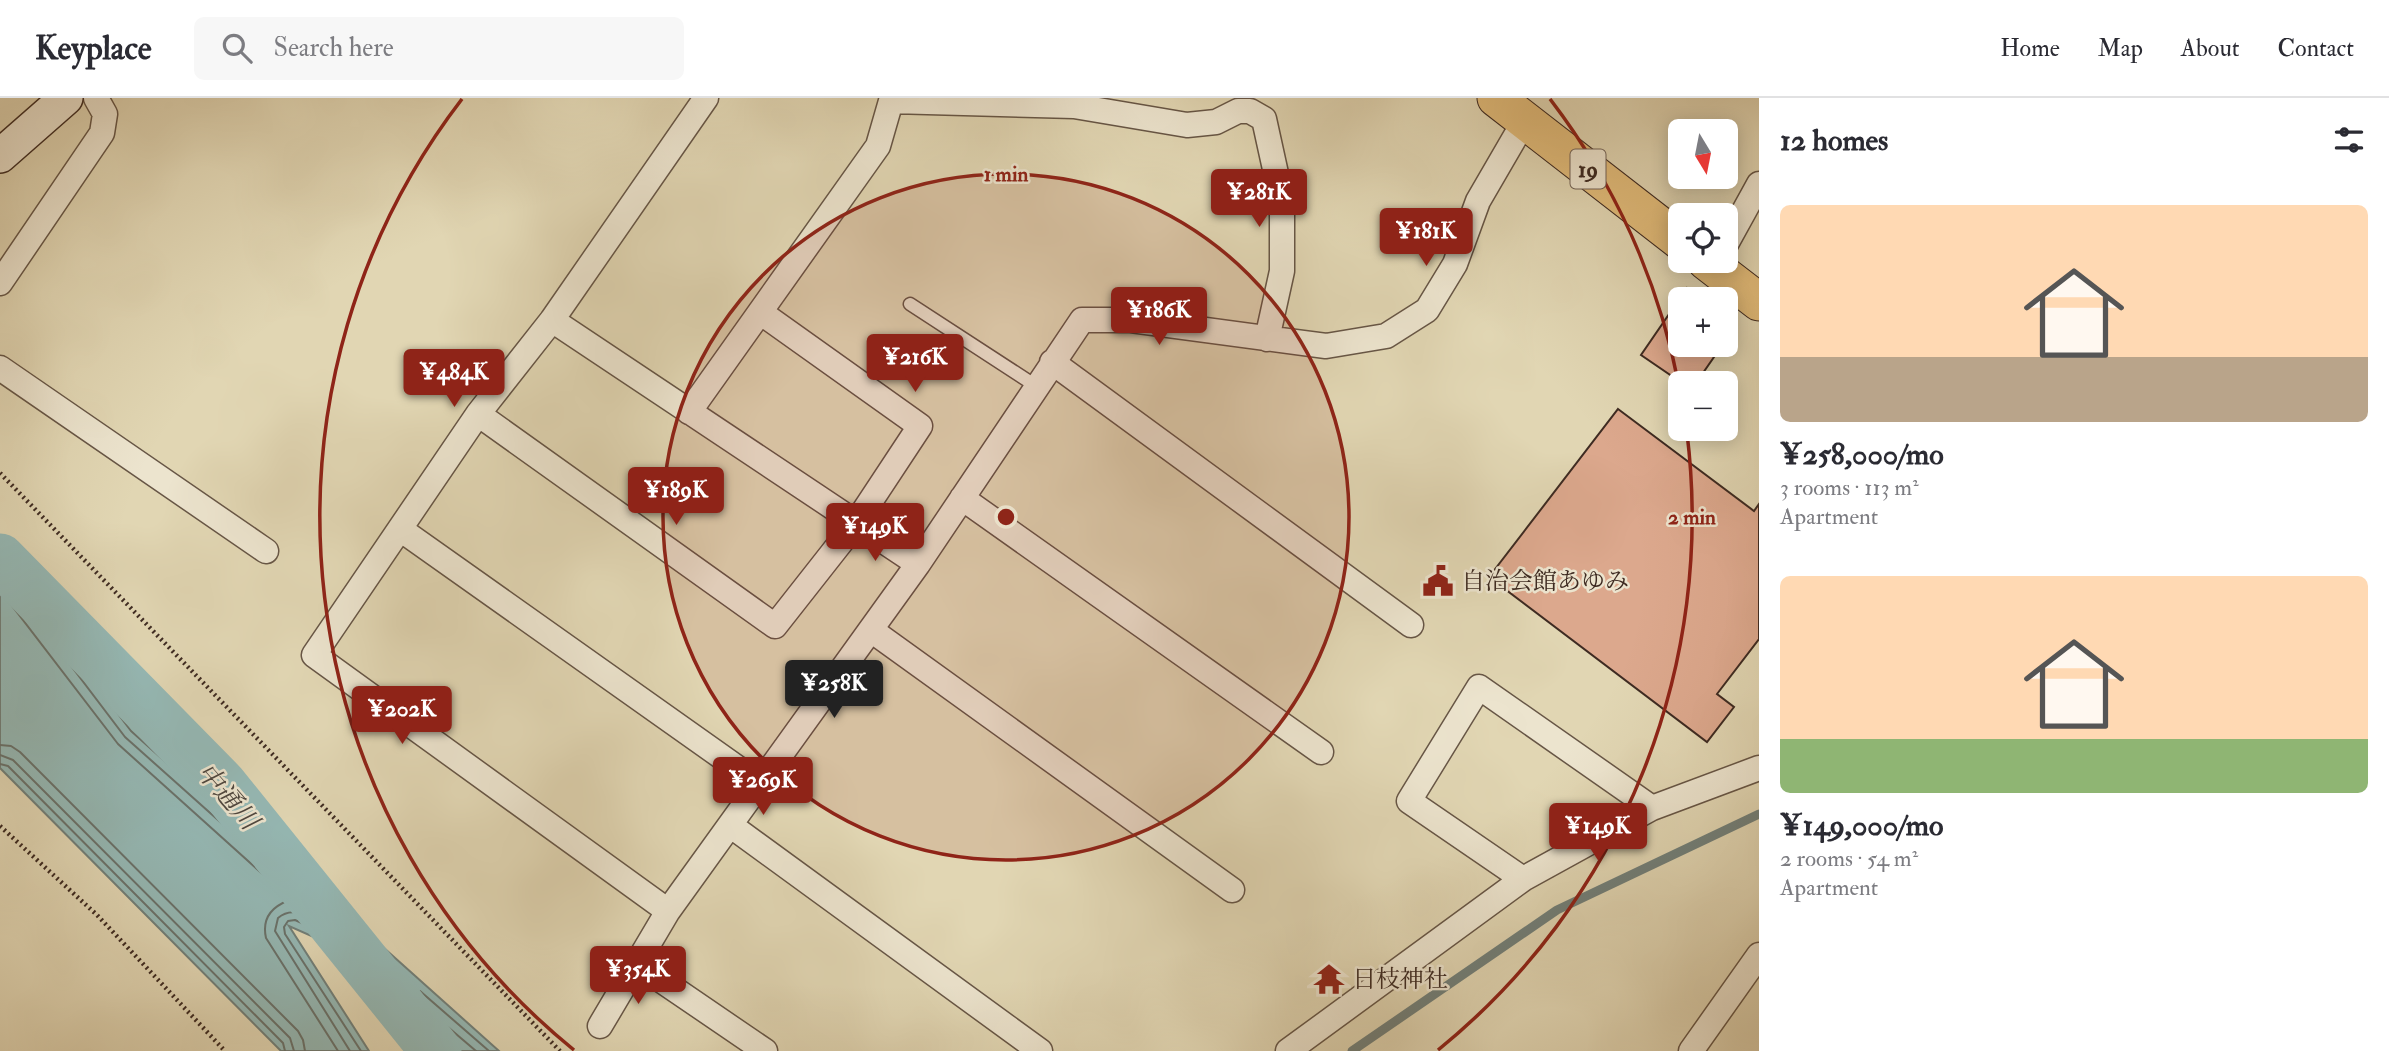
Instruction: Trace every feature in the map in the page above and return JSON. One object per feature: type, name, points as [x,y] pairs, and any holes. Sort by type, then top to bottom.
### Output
[{"type":"main road","name":"19","points":[[1496,98],[1668,232]]},
{"type":"main road","points":[[1730,273],[1759,302]]},
{"type":"street","points":[[0,156],[66,98]]},
{"type":"street","points":[[0,283],[102,133],[105,114],[96,98]]},
{"type":"street","points":[[668,911],[314,654],[478,414],[552,320],[706,98]]},
{"type":"street","points":[[689,412],[878,146],[892,100],[1074,106],[1187,125],[1216,122],[1237,105],[1264,119],[1282,201],[1282,271],[1267,339]]},
{"type":"street","points":[[600,1026],[668,911],[918,565],[1082,320],[1131,320],[1326,346],[1386,336],[1427,310],[1455,264],[1478,201],[1525,120]]},
{"type":"street","points":[[1738,219],[1759,184]]},
{"type":"street","points":[[478,414],[775,626],[856,523],[920,426],[760,312]]},
{"type":"street","points":[[552,320],[918,565]]},
{"type":"street","points":[[1052,362],[1411,625]]},
{"type":"street","points":[[0,368],[266,551]]},
{"type":"street","points":[[962,498],[1321,752]]},
{"type":"street","points":[[400,529],[760,784]]},
{"type":"street","points":[[871,630],[1232,890]]},
{"type":"street","points":[[1523,879],[1409,801],[1479,687],[1651,808]]},
{"type":"street","points":[[1289,1051],[1523,879],[1651,808],[1759,768]]},
{"type":"street","points":[[730,825],[1040,1051]]},
{"type":"street","points":[[1691,1051],[1759,955]]},
{"type":"street","points":[[636,963],[765,1051]]},
{"type":"lane","points":[[910,304],[1036,386]]},
{"type":"path","points":[[0,473],[560,1051]]},
{"type":"path","points":[[0,826],[96,915],[225,1051]]},
{"type":"water","points":[[0,546],[136,726],[499,1051],[432,1051],[402,976],[289,926],[369,1051],[281,1051],[0,768]]},
{"type":"building","points":[[1668,316],[1668,357],[1714,357],[1704,371],[1668,371],[1668,373],[1641,355]]},
{"type":"building","points":[[1618,409],[1754,511],[1759,504],[1759,639],[1717,694],[1734,707],[1707,742],[1489,577]]},
{"type":"waterway","name":"中通川","points":[[0,559],[221,784],[436,1051]]},
{"type":"waterway","points":[[1352,1051],[1557,910],[1759,814]]},
{"type":"place","name":"自治会館あゆみ","points":[[1438,581]]},
{"type":"place","name":"日枝神社","points":[[1329,979]]}]
